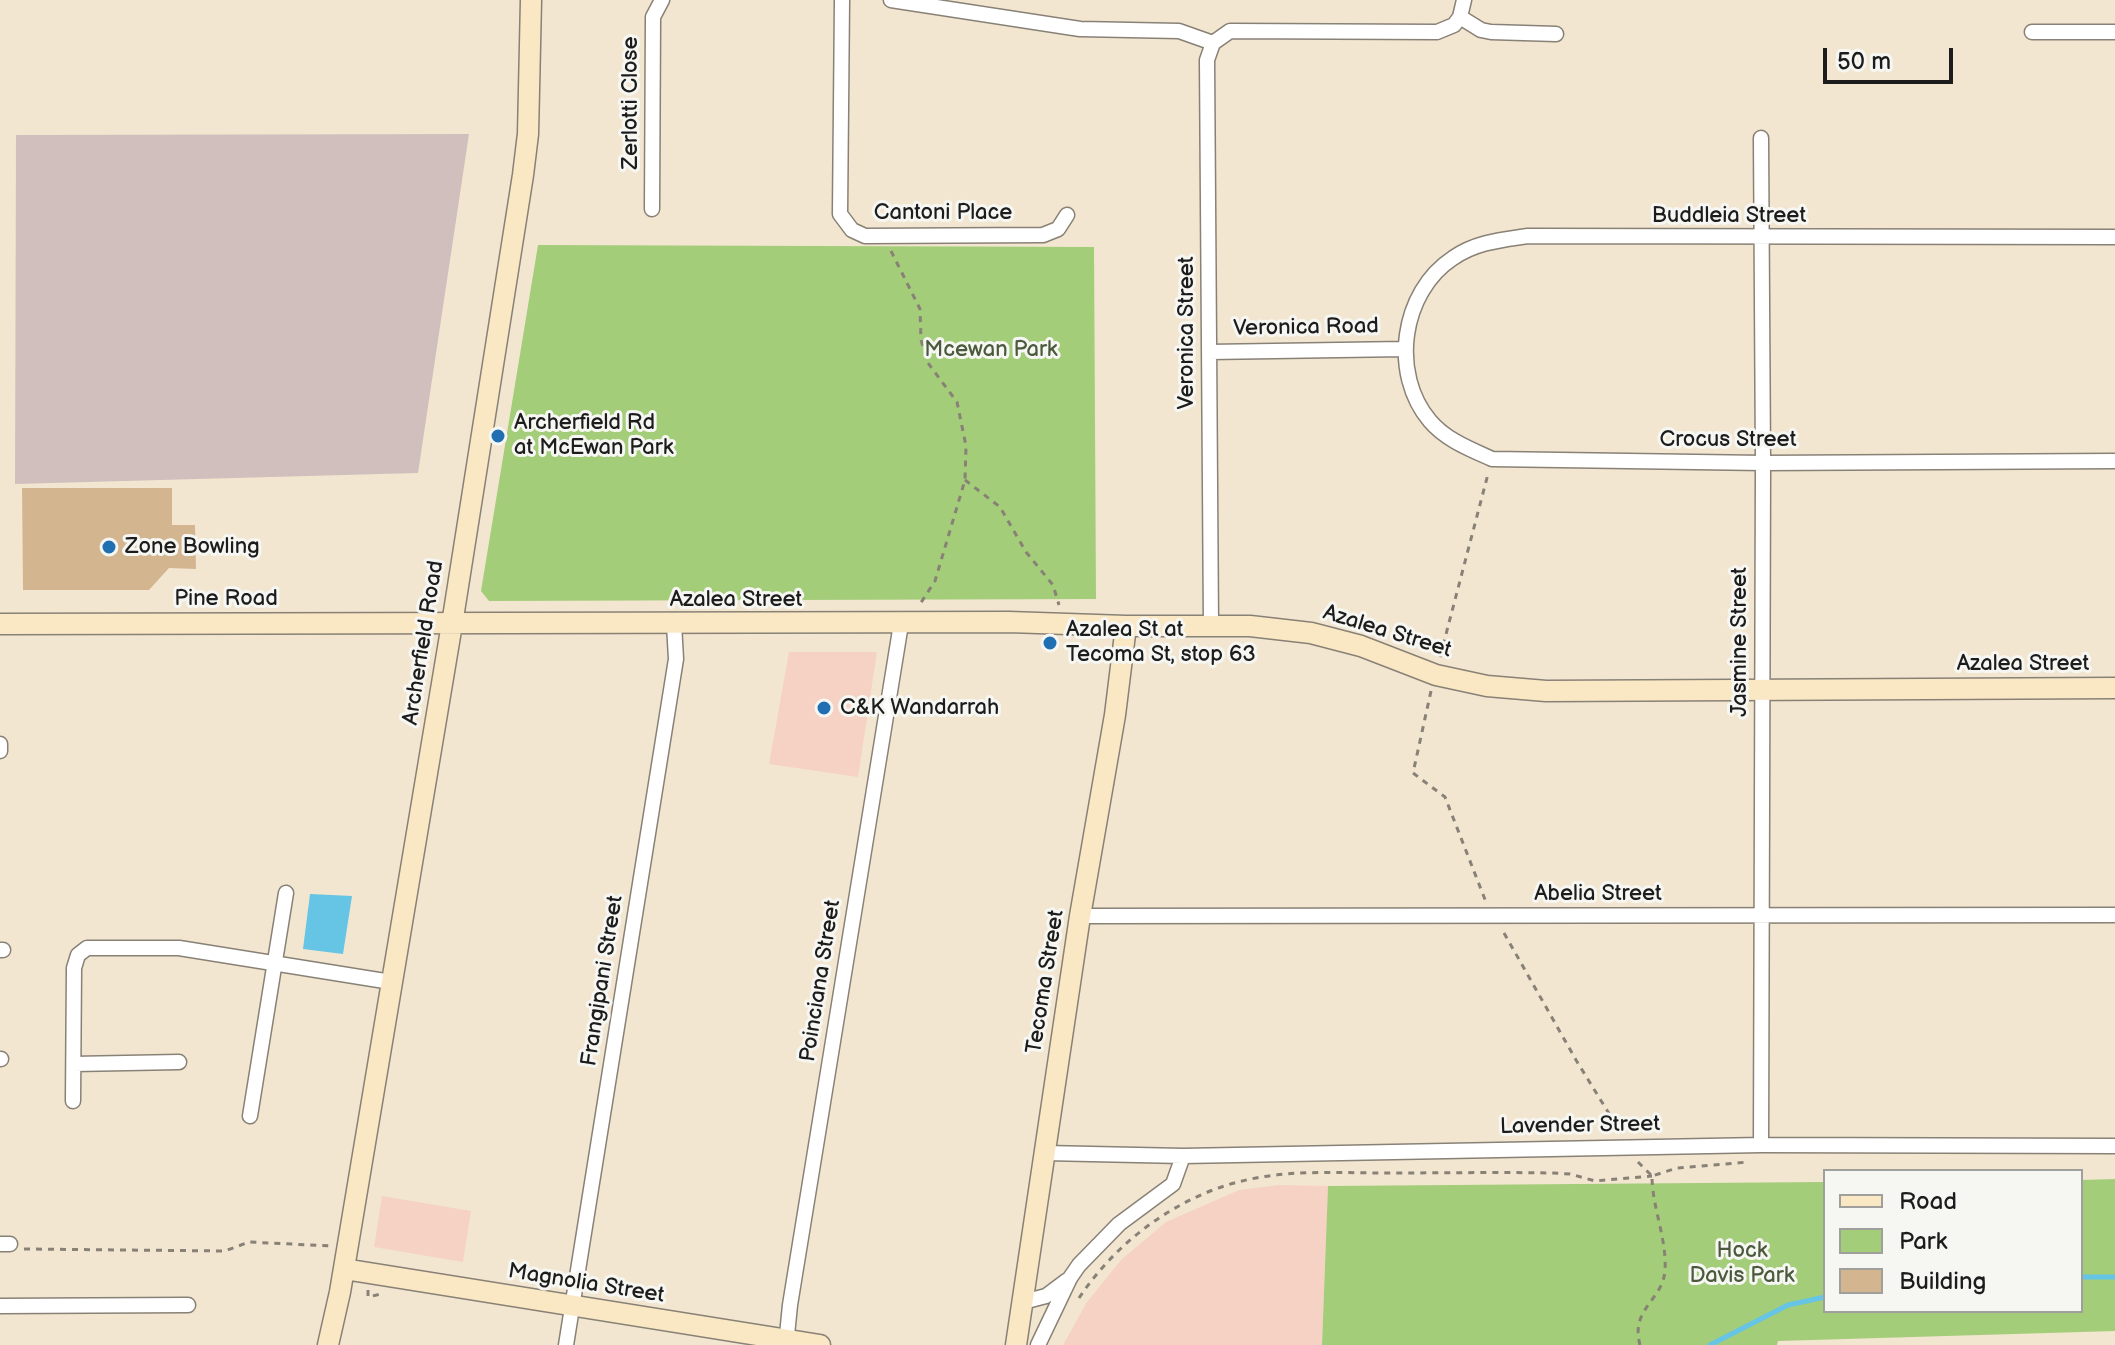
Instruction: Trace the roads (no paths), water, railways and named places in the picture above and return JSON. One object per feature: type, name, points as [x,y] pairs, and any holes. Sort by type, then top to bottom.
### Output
[{"type":"street","name":"Archerfield Road","points":[[328,1345],[344,1269],[452,624],[528,134],[531,0]]},
{"type":"street","name":"Zerlotti Close","points":[[652,209],[653,17],[662,0]]},
{"type":"street","name":"Cantoni Place","points":[[842,0],[840,214],[852,230],[865,236],[1043,235],[1058,229],[1067,215]]},
{"type":"street","points":[[891,0],[1080,29],[1179,31],[1213,43],[1230,31],[1437,32],[1454,25],[1460,17],[1464,0]]},
{"type":"street","points":[[1460,17],[1481,30],[1491,32],[1556,34]]},
{"type":"street","points":[[2032,32],[2115,32]]},
{"type":"street","name":"Veronica Street","points":[[1211,625],[1207,60],[1213,43]]},
{"type":"street","name":"Jasmine Street","points":[[1761,138],[1761,1145]]},
{"type":"street","name":"Buddleia Street","points":[[1404,349],[1411,316],[1429,280],[1452,258],[1487,241],[1528,236],[1761,239],[2115,237]]},
{"type":"street","name":"Veronica Road","points":[[1209,352],[1404,349]]},
{"type":"street","name":"Crocus Street","points":[[1404,349],[1409,384],[1430,420],[1455,442],[1492,459],[1763,463],[2115,461]]},
{"type":"street","name":"Pine Road","points":[[0,624],[452,624]]},
{"type":"street","name":"Azalea Street","points":[[452,624],[1250,626],[1311,633],[1361,646],[1436,675],[1487,686],[1546,691],[2115,688]]},
{"type":"street","name":"Frangipani Street","points":[[566,1345],[676,659],[674,624]]},
{"type":"street","name":"Poinciana Street","points":[[786,1342],[901,624]]},
{"type":"street","name":"Tecoma Street","points":[[1016,1345],[1080,916],[1115,715],[1126,626]]},
{"type":"street","points":[[0,744],[0,751]]},
{"type":"street","points":[[250,1116],[286,893]]},
{"type":"street","name":"Abelia Street","points":[[1080,916],[2115,915]]},
{"type":"street","points":[[73,1101],[74,968],[78,955],[87,948],[179,948],[391,982]]},
{"type":"street","points":[[74,1064],[179,1062]]},
{"type":"street","name":"Lavender Street","points":[[1045,1153],[1183,1156],[1761,1145],[2115,1146]]},
{"type":"street","points":[[1038,1345],[1079,1265],[1119,1224],[1173,1184],[1183,1156]]},
{"type":"street","name":"Magnolia Street","points":[[344,1269],[820,1345]]},
{"type":"street","points":[[1023,1302],[1046,1296],[1070,1278]]},
{"type":"street","name":"Archerfield Road","points":[[340,1292],[343,1345]]},
{"type":"street","points":[[0,1306],[188,1305]]},
{"type":"water","points":[[310,894],[352,896],[343,954],[303,949]]},
{"type":"waterway","points":[[2083,1277],[2115,1277]]},
{"type":"waterway","points":[[1710,1345],[1788,1305],[1823,1297]]},
{"type":"place","name":"Archerfield Rd at McEwan Park","points":[[498,436]]},
{"type":"place","name":"Zone Bowling","points":[[109,547]]},
{"type":"place","name":"Azalea St at Tecoma St, stop 63","points":[[1050,643]]},
{"type":"place","name":"C&K Wandarrah","points":[[824,708]]},
{"type":"park label","name":"Mcewan Park","points":[[991,350]]},
{"type":"park label","name":"Hock Davis Park","points":[[1742,1264]]}]
